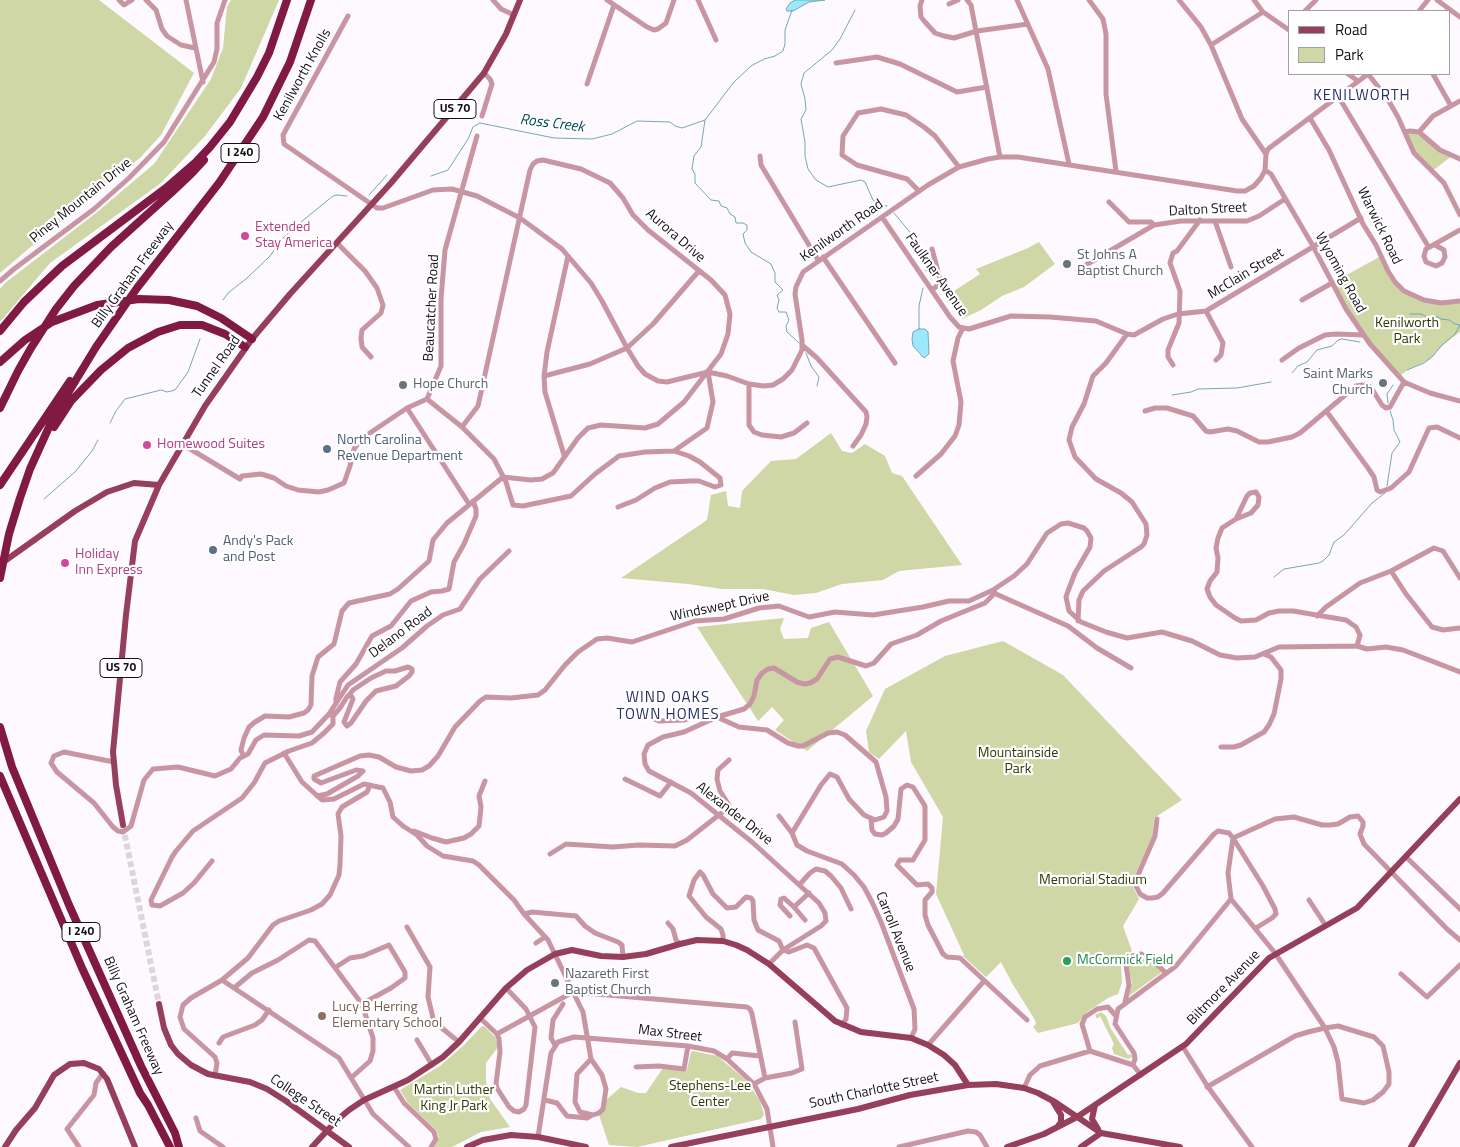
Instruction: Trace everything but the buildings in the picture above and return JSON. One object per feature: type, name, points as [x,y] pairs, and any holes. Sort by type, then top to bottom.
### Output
[{"type":"highway","name":"I 240","points":[[0,331],[24,302],[62,266],[166,188],[196,162],[210,146],[230,122],[257,77],[287,0]]},
{"type":"highway","name":"Billy Graham Freeway","points":[[0,578],[9,534],[24,484],[54,416],[96,347],[136,288],[219,183],[263,117],[290,62],[311,0]]},
{"type":"highway","points":[[0,408],[31,348],[56,309],[92,265],[111,246],[192,173],[203,161],[210,146]]},
{"type":"highway","points":[[0,362],[25,340],[52,322],[96,305],[139,299],[169,300],[197,306],[221,318],[252,338]]},
{"type":"highway","points":[[42,442],[71,401],[96,374],[128,348],[158,332],[180,325],[202,325],[225,334],[246,347]]},
{"type":"highway","points":[[0,485],[88,354],[96,347]]},
{"type":"highway","name":"Billy Graham Freeway","points":[[0,727],[15,774],[69,905],[179,1147]]},
{"type":"highway","name":"Billy Graham Freeway","points":[[0,776],[63,924],[140,1093],[168,1147]]},
{"type":"highway","points":[[174,1133],[185,1147]]},
{"type":"main road","name":"Tunnel Road","points":[[123,824],[118,803],[114,742],[126,618],[135,541],[159,485],[205,406],[252,338],[371,206],[484,73],[500,45],[520,0]]},
{"type":"main road","points":[[0,564],[75,511],[107,492],[134,483],[159,485]]},
{"type":"main road","name":"Biltmore Avenue","points":[[1007,1147],[1056,1129],[1077,1117],[1192,1040],[1260,966],[1275,953],[1357,908],[1460,799]]},
{"type":"main road","points":[[312,1147],[349,1110],[364,1100],[394,1087],[432,1065],[460,1042],[506,988],[527,970],[555,954],[572,950],[601,956],[623,957],[646,954],[697,940],[723,941],[747,950],[769,964],[828,1016],[842,1025],[861,1032],[911,1038],[928,1045],[955,1065],[968,1085]]},
{"type":"main road","name":"College Street","points":[[159,1004],[164,1028],[174,1049],[191,1065],[208,1074],[250,1082],[267,1089],[349,1147]]},
{"type":"main road","points":[[6,1147],[16,1130],[35,1108],[54,1075],[70,1064],[84,1063],[95,1066],[102,1072],[110,1086],[135,1147]]},
{"type":"main road","points":[[1411,1147],[1460,1063]]},
{"type":"main road","name":"South Charlotte Street","points":[[671,1147],[858,1109],[910,1095],[968,1085],[996,1084],[1024,1088],[1051,1099],[1101,1133]]},
{"type":"main road","points":[[1051,1099],[1062,1115],[1061,1122],[1056,1129]]},
{"type":"main road","points":[[1095,1106],[1092,1119],[1101,1133],[1180,1147]]},
{"type":"main road","points":[[1081,1147],[1090,1145],[1101,1133]]},
{"type":"main road","points":[[467,1147],[483,1140],[500,1136],[524,1135],[586,1147]]},
{"type":"street","points":[[119,0],[124,5],[132,0]]},
{"type":"street","points":[[146,0],[156,10],[162,29],[167,36],[181,45],[196,48]]},
{"type":"street","points":[[186,0],[203,82]]},
{"type":"street","name":"Piney Mountain Drive","points":[[0,281],[94,209],[129,178],[164,142],[214,62],[217,49],[217,23],[225,0]]},
{"type":"street","points":[[493,0],[501,9],[514,15]]},
{"type":"street","points":[[607,0],[646,28],[658,29],[666,23],[674,0]]},
{"type":"street","points":[[698,0],[716,40]]},
{"type":"street","points":[[922,0],[920,6],[922,17],[929,28],[954,38],[977,31],[1028,24]]},
{"type":"street","points":[[949,4],[958,0]]},
{"type":"street","points":[[967,0],[971,5],[977,31],[1000,157]]},
{"type":"street","points":[[1016,0],[1048,69],[1069,164]]},
{"type":"street","points":[[1089,0],[1103,19],[1106,34],[1106,94],[1116,171]]},
{"type":"street","points":[[1179,0],[1201,28],[1211,45],[1242,118],[1266,154]]},
{"type":"street","points":[[1254,0],[1263,12],[1288,30]]},
{"type":"street","points":[[1306,10],[1316,0]]},
{"type":"street","points":[[1420,10],[1428,0]]},
{"type":"street","points":[[1437,0],[1460,17]]},
{"type":"street","points":[[587,84],[614,5]]},
{"type":"street","points":[[1211,45],[1263,12]]},
{"type":"street","name":"Kenilworth Knolls","points":[[348,16],[283,135],[282,141],[286,147],[371,206]]},
{"type":"street","points":[[836,63],[877,57],[900,64],[957,92],[987,87]]},
{"type":"street","points":[[482,116],[492,81],[484,73]]},
{"type":"street","points":[[1349,75],[1358,81]]},
{"type":"street","points":[[1265,170],[1268,149],[1367,75]]},
{"type":"street","points":[[1369,75],[1387,98],[1414,153],[1444,183],[1460,215]]},
{"type":"street","points":[[1433,75],[1451,106]]},
{"type":"street","points":[[1338,96],[1428,246]]},
{"type":"street","points":[[1419,132],[1433,116],[1460,101]]},
{"type":"street","points":[[919,191],[907,179],[857,165],[842,155],[842,136],[858,113],[882,109],[906,115],[935,136],[959,167]]},
{"type":"street","name":"Warwick Road","points":[[1310,118],[1329,150],[1390,275],[1403,290],[1420,299],[1431,302],[1460,302]]},
{"type":"street","points":[[1405,132],[1419,132],[1440,150],[1460,159]]},
{"type":"street","name":"Beaucatcher Road","points":[[427,399],[441,366],[441,299],[445,250],[477,136]]},
{"type":"street","points":[[760,156],[761,165],[821,259],[895,363]]},
{"type":"street","name":"Kenilworth Road","points":[[802,345],[796,310],[795,290],[803,272],[919,191],[959,167],[980,160],[1000,157],[1034,158],[1242,191],[1254,186],[1265,170]]},
{"type":"street","name":"Aurora Drive","points":[[462,427],[478,406],[533,164],[542,160],[581,169],[610,183],[623,198],[633,215],[648,230],[710,280],[725,295],[730,314],[728,334],[721,354],[684,402],[658,424],[645,428],[601,425],[588,428],[564,455],[553,473],[542,479],[531,480],[503,477]]},
{"type":"street","name":"Wyoming Road","points":[[1265,170],[1271,174],[1286,199],[1348,312],[1363,335],[1404,382],[1430,393],[1460,401]]},
{"type":"street","points":[[371,206],[379,209],[433,190],[452,189],[492,203],[520,218],[552,240],[568,256],[591,283],[602,300],[638,366],[645,374],[658,380],[668,382],[708,372],[749,384],[770,386],[783,379],[794,366],[800,355],[802,345]]},
{"type":"street","name":"Dalton Street","points":[[1078,269],[1154,224],[1200,220],[1215,222],[1247,221],[1259,216],[1286,199]]},
{"type":"street","points":[[1109,202],[1129,222],[1135,224],[1151,222],[1154,224]]},
{"type":"street","name":"Faulkner Avenue","points":[[882,217],[950,317],[959,327],[969,328],[1011,316],[1050,317],[1096,321],[1127,334]]},
{"type":"street","name":"McClain Street","points":[[1127,334],[1134,334],[1163,319],[1178,314],[1206,311],[1361,218]]},
{"type":"street","points":[[1173,365],[1168,358],[1168,350],[1179,323],[1180,291],[1170,263],[1173,253],[1177,251],[1200,220]]},
{"type":"street","points":[[1215,222],[1231,267]]},
{"type":"street","points":[[1428,246],[1460,230]]},
{"type":"street","points":[[337,243],[365,271],[376,288],[383,305],[381,313],[362,330],[362,347],[370,357]]},
{"type":"street","points":[[1428,246],[1424,256],[1426,262],[1432,266],[1439,265],[1444,260],[1445,253],[1441,247],[1435,244]]},
{"type":"street","points":[[932,249],[940,279],[938,285],[932,290]]},
{"type":"street","points":[[564,455],[545,392],[544,376],[547,352],[568,256]]},
{"type":"street","points":[[544,376],[590,364],[627,348],[653,324],[698,272]]},
{"type":"street","points":[[1302,300],[1332,283]]},
{"type":"street","points":[[1206,311],[1223,343],[1221,355],[1216,360]]},
{"type":"street","points":[[916,476],[941,454],[954,436],[959,425],[961,402],[954,361],[958,338],[963,328]]},
{"type":"street","points":[[1078,621],[1079,600],[1083,591],[1104,571],[1141,547],[1147,535],[1146,524],[1132,502],[1121,493],[1096,479],[1075,457],[1069,440],[1072,427],[1084,404],[1092,376],[1106,363],[1127,334]]},
{"type":"street","points":[[1282,360],[1298,348],[1325,335],[1363,335]]},
{"type":"street","points":[[802,345],[856,400],[867,414],[863,431],[853,446]]},
{"type":"street","points":[[674,451],[708,428],[713,402],[708,372]]},
{"type":"street","points":[[1145,411],[1155,408],[1166,408],[1187,413],[1197,420],[1206,431],[1228,429],[1237,431],[1259,442],[1280,440],[1292,437],[1327,412],[1348,391],[1359,385],[1372,388],[1382,405],[1388,408],[1392,405],[1404,382]]},
{"type":"street","points":[[749,384],[749,425],[754,432],[781,437],[794,433],[806,423]]},
{"type":"street","points":[[182,444],[240,480],[242,476],[261,474],[298,490],[319,492],[344,483],[354,449],[361,439],[407,408],[427,399],[462,427],[494,459],[513,505],[523,506],[571,496],[595,474],[619,456],[645,452],[674,451],[689,456],[720,478],[721,485],[715,487],[699,481],[670,482],[654,488],[636,500],[618,507]]},
{"type":"street","points":[[336,704],[340,682],[356,664],[372,636],[391,626],[411,601],[431,592],[449,589],[454,562],[476,516],[476,509],[407,408]]},
{"type":"street","points":[[1327,412],[1374,477],[1377,490],[1380,492],[1390,488],[1409,472],[1429,428],[1437,427],[1460,438]]},
{"type":"street","points":[[243,755],[241,750],[244,738],[249,727],[255,722],[265,716],[297,716],[304,713],[312,705],[312,676],[318,657],[334,644],[342,611],[349,603],[390,594],[398,589],[428,561],[433,540],[447,523],[503,477]]},
{"type":"street","points":[[1236,519],[1247,496],[1250,493],[1256,492],[1259,498],[1258,506],[1251,513],[1236,519],[1222,528],[1218,538],[1216,548],[1218,558],[1217,572],[1210,581],[1208,589],[1210,597],[1216,604],[1241,621],[1256,620],[1270,612],[1279,611],[1293,611],[1346,620],[1356,627],[1360,635],[1357,646]]},
{"type":"street","points":[[1131,668],[1097,648],[1068,626],[996,594],[993,590],[1008,582],[1021,570],[1051,529],[1068,522],[1087,531],[1091,538],[1090,547],[1075,573],[1066,597],[1069,611],[1078,621],[1106,632],[1127,638],[1162,632],[1192,641],[1220,655],[1237,658],[1255,657],[1279,647],[1357,646],[1367,649],[1386,647],[1403,650],[1460,672]]},
{"type":"street","points":[[1317,616],[1326,607],[1360,583],[1391,572],[1432,549],[1437,548],[1443,551],[1460,578]]},
{"type":"street","name":"Delano Road","points":[[331,715],[348,685],[402,648],[427,626],[460,609],[480,579],[508,551]]},
{"type":"street","points":[[1391,572],[1432,627],[1443,630],[1460,628]]},
{"type":"street","name":"Alexander Drive","points":[[769,964],[783,950],[821,926],[826,921],[825,913],[819,903],[764,851],[691,793],[649,771],[645,764],[644,754],[648,746],[654,741],[684,732],[717,717],[744,709],[750,704],[754,696],[757,680],[768,668],[774,668],[797,682],[804,684],[816,679],[830,659],[838,657],[866,666],[880,658],[891,644],[918,635],[941,621],[985,603],[993,595],[993,590]]},
{"type":"street","name":"Windswept Drive","points":[[316,796],[327,794],[358,776],[363,771],[356,770],[321,782],[314,779],[314,776],[360,756],[379,757],[396,768],[411,771],[422,770],[430,766],[455,728],[480,701],[486,697],[511,698],[538,695],[545,690],[578,652],[600,638],[632,642],[695,620],[724,619],[770,606],[785,608],[809,617],[834,612],[873,615],[949,601],[969,600],[993,590]]},
{"type":"street","points":[[1221,747],[1241,745],[1259,736],[1269,725],[1281,679],[1281,670],[1271,657],[1264,654]]},
{"type":"street","points":[[114,762],[64,752],[54,756],[51,763],[57,772],[94,803],[113,827],[123,832],[132,826],[144,780],[153,769],[178,766],[216,776],[231,769],[243,755],[248,754],[256,740],[264,735],[299,736],[308,734],[343,705],[350,694],[361,684],[384,671],[393,672],[408,667],[412,669],[409,676],[396,686],[376,691],[347,726],[344,722],[353,699],[350,694]]},
{"type":"street","points":[[654,719],[659,721],[684,720],[705,713],[740,727],[767,730],[788,743],[798,746],[803,746],[833,732],[845,735],[872,757],[879,769],[885,790],[887,811],[882,818],[878,820],[871,819],[864,815],[856,807],[837,777],[830,774],[821,785],[792,833]]},
{"type":"street","points":[[212,861],[183,893],[160,906],[152,905],[151,900],[176,851],[197,827],[242,798],[254,783],[265,763],[319,738],[333,724],[331,715]]},
{"type":"street","points":[[284,753],[302,782],[322,800],[330,800],[364,784],[383,788],[390,802],[393,817],[439,854],[473,861],[479,865],[514,900],[545,937],[582,1012],[591,1059],[602,1075],[606,1089],[603,1109],[587,1118],[567,1116],[557,1103],[545,1100]]},
{"type":"street","points":[[550,854],[566,844],[613,848],[674,846],[687,840],[729,805],[720,791],[717,779],[718,770],[729,760]]},
{"type":"street","points":[[625,779],[660,796],[671,782]]},
{"type":"street","points":[[408,830],[446,842],[468,837],[479,826],[481,807],[479,796],[485,780]]},
{"type":"street","points":[[215,1076],[217,1063],[215,1056],[187,1032],[180,1017],[183,1005],[188,1000],[222,980],[248,958],[273,925],[322,904],[330,894],[339,875],[341,836],[338,814],[342,807],[367,792],[370,785]]},
{"type":"street","points":[[871,819],[872,830],[875,834],[884,834],[892,828],[896,823],[899,813],[902,789],[907,785],[911,785],[925,805],[924,842],[913,860],[900,860],[897,865],[917,885],[928,884],[931,886],[932,892],[925,900],[925,918],[943,954],[960,958],[1027,1020]]},
{"type":"street","name":"Carroll Avenue","points":[[778,816],[792,833],[797,845],[807,851],[842,864],[854,874],[864,887],[881,922],[914,1009],[915,1029],[911,1038]]},
{"type":"street","points":[[1232,838],[1275,819],[1294,818],[1330,825],[1358,816],[1361,818],[1364,826],[1360,834],[1362,840],[1446,929],[1460,940]]},
{"type":"street","points":[[1157,819],[1155,836],[1138,875],[1136,886],[1140,894],[1147,898],[1158,897],[1164,893],[1214,834],[1218,831],[1226,832],[1232,838],[1263,886],[1275,909],[1276,914],[1256,928]]},
{"type":"street","points":[[1207,1086],[1290,1039],[1308,1032],[1325,1028],[1338,1026],[1374,1037],[1383,1046],[1389,1072],[1389,1084],[1374,1100],[1364,1103],[1342,1099],[1338,1062],[1334,1047],[1325,1028],[1275,953],[1231,899],[1228,873],[1232,838]]},
{"type":"street","points":[[1406,857],[1460,909]]},
{"type":"street","points":[[800,884],[816,869],[825,871],[832,876],[841,888],[851,909]]},
{"type":"street","points":[[723,941],[724,935],[721,929],[706,917],[689,896],[694,880],[700,872],[713,894],[727,908],[736,907],[746,898],[751,898],[753,900],[754,920],[758,930],[778,941],[783,950],[790,952],[807,945],[814,948],[847,1008],[846,1019],[842,1025]]},
{"type":"street","points":[[794,907],[809,893]]},
{"type":"street","points":[[790,916],[780,905],[781,899],[788,899],[805,920]]},
{"type":"street","points":[[1133,1065],[1134,1053],[1115,1024],[1118,1009],[1176,966],[1231,899]]},
{"type":"street","points":[[1309,900],[1326,926]]},
{"type":"street","points":[[524,914],[532,912],[576,916],[584,913]]},
{"type":"street","points":[[576,916],[595,933],[622,945],[623,957]]},
{"type":"street","points":[[668,923],[680,944]]},
{"type":"street","points":[[408,927],[430,967],[428,997],[433,1018],[435,1022],[460,1042]]},
{"type":"street","points":[[536,943],[545,937]]},
{"type":"street","points":[[234,988],[252,973],[278,960],[310,940],[316,941],[362,1004],[373,1038],[373,1051],[370,1061],[351,1078]]},
{"type":"street","points":[[336,967],[350,958],[363,956],[389,945],[405,972],[405,978],[362,1004]]},
{"type":"street","points":[[1125,1002],[1129,985],[1126,965],[1132,956],[1141,954],[1152,959],[1166,973]]},
{"type":"street","points":[[1401,974],[1427,997],[1460,965]]},
{"type":"street","points":[[222,980],[339,1058],[373,1114],[409,1147]]},
{"type":"street","points":[[928,1045],[984,981]]},
{"type":"street","points":[[481,1019],[497,1034],[500,1052],[497,1088],[514,1111],[524,1110],[527,1099],[535,1027],[530,1015],[506,988]]},
{"type":"street","points":[[497,1034],[573,992],[739,1005],[750,1009],[765,1078]]},
{"type":"street","points":[[538,1137],[551,1053],[555,1045],[551,1038],[552,1024],[563,1004]]},
{"type":"street","points":[[1090,1051],[1082,1024],[1085,1017],[1097,1009],[1108,1007],[1116,1016]]},
{"type":"street","points":[[219,1043],[223,1037],[262,1020],[269,1010]]},
{"type":"street","points":[[754,1084],[765,1078],[792,1073],[802,1069],[795,1022]]},
{"type":"street","name":"Max Street","points":[[555,1045],[563,1039],[574,1037],[688,1046],[714,1051],[727,1059],[754,1084],[766,1109],[773,1147]]},
{"type":"street","points":[[417,1040],[432,1065]]},
{"type":"street","points":[[636,1066],[684,1069],[688,1046]]},
{"type":"street","points":[[1183,1046],[1207,1086],[1252,1147]]},
{"type":"street","points":[[1024,1088],[1030,1075],[1040,1066],[1090,1051],[1133,1065],[1141,1075]]},
{"type":"street","points":[[727,1059],[732,1053],[760,1056]]},
{"type":"street","points":[[591,1059],[578,1071],[575,1096],[578,1109],[592,1115]]},
{"type":"street","points":[[79,1147],[68,1129],[94,1094],[96,1083],[102,1072]]},
{"type":"street","points":[[394,1087],[404,1103],[434,1132],[436,1139],[431,1147]]},
{"type":"street","points":[[196,1118],[200,1131],[223,1147]]},
{"type":"street","points":[[899,1147],[968,1131],[976,1132],[980,1135],[987,1147]]},
{"type":"green space","points":[[0,0],[99,0],[194,73],[161,135],[140,158],[88,198],[0,273]]},
{"type":"green space","points":[[231,0],[279,0],[241,88],[205,136],[161,183],[50,263],[0,322],[0,289],[5,283],[96,213],[154,164],[211,79],[223,48],[227,7]]},
{"type":"green space","points":[[1416,131],[1452,156],[1432,171],[1419,158],[1405,132]]},
{"type":"green space","points":[[1039,242],[1055,264],[1024,287],[1002,296],[981,310],[962,319],[948,295],[980,274],[976,269]]},
{"type":"green space","name":"Kenilworth Park","points":[[1381,256],[1400,287],[1431,302],[1460,301],[1460,332],[1444,344],[1429,360],[1407,370],[1399,377],[1367,340],[1332,283]]},
{"type":"green space","points":[[831,433],[842,451],[852,453],[865,444],[885,456],[892,473],[902,476],[962,565],[899,571],[883,580],[842,584],[816,593],[794,595],[763,589],[722,589],[621,578],[707,520],[711,495],[726,491],[728,506],[740,508],[742,491],[771,461],[796,459]]},
{"type":"green space","points":[[784,618],[780,629],[784,639],[808,638],[811,628],[829,622],[873,696],[807,751],[775,730],[784,720],[772,707],[758,721],[697,627]]},
{"type":"green space","name":"Mountainside Park","points":[[1003,641],[1063,675],[1182,800],[1154,818],[1153,835],[1135,875],[1133,887],[1139,899],[1123,926],[1132,951],[1125,956],[1121,966],[1122,983],[1118,994],[1108,998],[1087,1012],[1078,1023],[1038,1033],[1033,1027],[1036,1024],[1035,1020],[1001,962],[986,977],[963,956],[936,894],[943,817],[911,762],[906,731],[879,759],[869,752],[866,731],[885,689],[945,656]]},
{"type":"green space","points":[[1138,957],[1151,962],[1162,972],[1129,996],[1132,982],[1128,965]]},
{"type":"green space","points":[[1101,1012],[1106,1016],[1111,1029],[1128,1055],[1131,1054],[1132,1057],[1128,1059],[1114,1054],[1112,1048],[1114,1044],[1100,1016],[1097,1019],[1095,1015]]},
{"type":"green space","name":"Martin Luther King Jr Park","points":[[482,1026],[496,1038],[498,1047],[486,1063],[486,1081],[490,1099],[510,1127],[481,1132],[452,1147],[434,1147],[439,1138],[437,1131],[408,1103],[400,1090],[440,1066]]},
{"type":"green space","name":"Stephens-Lee Center","points":[[691,1052],[717,1056],[745,1079],[760,1101],[764,1115],[761,1119],[637,1147],[609,1145],[599,1115],[604,1110],[606,1100],[621,1087],[638,1093],[646,1093],[663,1068],[687,1070]]},
{"type":"water","points":[[795,0],[825,0],[809,2],[793,11],[787,11],[786,9],[790,3]]},
{"type":"water","points":[[925,329],[928,332],[929,354],[924,358],[913,346],[913,332]]},
{"type":"waterway","name":"Ross Creek","points":[[431,176],[448,170],[468,139],[473,127],[480,123],[554,138],[592,139],[612,134],[637,121],[670,122],[682,128],[705,120],[734,82],[751,66],[783,51],[785,30],[792,10]]},
{"type":"waterway","points":[[855,10],[832,50],[804,73],[801,84],[806,110],[801,119],[805,142],[805,156],[808,169],[816,180],[828,187],[861,180],[865,182],[873,200],[887,206]]},
{"type":"waterway","points":[[705,120],[701,147],[694,156],[692,169],[695,174],[695,183],[711,200],[719,201],[721,206],[727,208],[730,214],[735,217],[736,223],[747,225],[747,230],[743,234],[745,243],[751,252],[771,264],[775,273],[775,282],[783,290],[777,295],[779,300],[777,308],[779,312],[786,312],[789,320],[786,326],[787,332],[799,343]]},
{"type":"waterway","name":"Ross Creek","points":[[369,195],[387,175]]},
{"type":"waterway","name":"Ross Creek","points":[[223,300],[228,293],[270,256],[282,239],[296,226],[333,196],[347,196]]},
{"type":"waterway","points":[[894,213],[918,242],[926,271]]},
{"type":"waterway","points":[[919,329],[919,306],[923,288]]},
{"type":"waterway","points":[[1410,314],[1421,314],[1429,318],[1434,315],[1460,325]]},
{"type":"waterway","points":[[1407,370],[1424,363],[1433,356],[1455,334],[1460,325]]},
{"type":"waterway","name":"Ross Creek","points":[[110,423],[125,399],[161,390],[167,392],[175,390],[188,372],[200,339]]},
{"type":"waterway","points":[[1292,373],[1298,366],[1307,362],[1317,350],[1332,346],[1338,340],[1360,342]]},
{"type":"waterway","points":[[806,353],[811,366],[819,377],[817,386]]},
{"type":"waterway","points":[[1172,395],[1198,389],[1237,388],[1271,382]]},
{"type":"waterway","points":[[1388,403],[1387,394],[1393,385]]},
{"type":"waterway","points":[[1387,486],[1392,453],[1400,442],[1394,430],[1390,411]]},
{"type":"waterway","name":"Ross Creek","points":[[44,499],[76,471],[98,440]]},
{"type":"waterway","points":[[1274,577],[1284,569],[1323,561],[1329,555],[1334,542],[1344,535],[1372,503],[1385,493]]},
{"type":"tunnel","points":[[123,826],[159,1004]]},
{"type":"place","name":"Extended Stay America","points":[[245,236]]},
{"type":"place","name":"St Johns A Baptist Church","points":[[1067,264]]},
{"type":"place","name":"Saint Marks Church","points":[[1383,383]]},
{"type":"place","name":"Hope Church","points":[[403,385]]},
{"type":"place","name":"Homewood Suites","points":[[147,445]]},
{"type":"place","name":"North Carolina Revenue Department","points":[[327,449]]},
{"type":"place","name":"Andy's Pack and Post","points":[[213,550]]},
{"type":"place","name":"Holiday Inn Express","points":[[65,563]]},
{"type":"place","name":"McCormick Field","points":[[1067,961]]},
{"type":"place","name":"Nazareth First Baptist Church","points":[[555,983]]},
{"type":"place","name":"Lucy B Herring Elementary School","points":[[322,1016]]},
{"type":"district","name":"KENILWORTH","points":[[1362,96]]},
{"type":"district","name":"WIND OAKS TOWN HOMES","points":[[668,706]]},
{"type":"park label","name":"Memorial Stadium","points":[[1093,881]]}]
